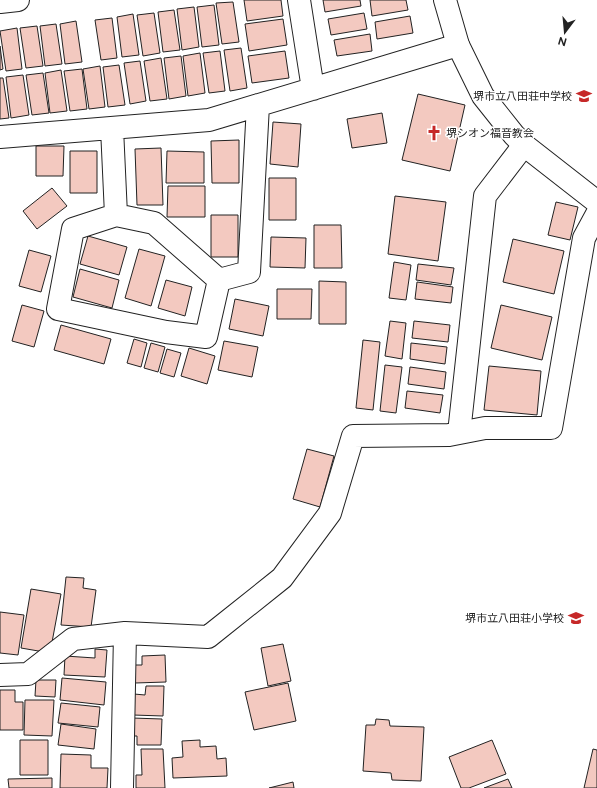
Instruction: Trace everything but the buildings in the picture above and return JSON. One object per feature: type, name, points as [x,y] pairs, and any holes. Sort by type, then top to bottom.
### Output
[{"type":"street","points":[[0,2],[18,0]]},
{"type":"street","points":[[299,0],[312,89]]},
{"type":"street","points":[[445,0],[458,45],[483,96],[514,135],[524,145],[597,202]]},
{"type":"street","points":[[0,137],[209,120],[458,45]]},
{"type":"street","points":[[219,280],[249,272],[258,105]]},
{"type":"street","points":[[112,128],[116,215]]},
{"type":"street","points":[[459,433],[484,196],[524,145]]},
{"type":"street","points":[[0,675],[28,674],[73,639],[125,633],[208,637],[282,578],[330,513],[353,436],[449,435],[485,428],[551,428],[584,238],[597,214]]},
{"type":"street","points":[[116,215],[154,223],[219,280],[206,337],[166,332],[58,309],[73,229],[116,215]]},
{"type":"street","points":[[122,788],[125,633]]},
{"type":"place","name":"堺市立八田荘中学校","points":[[584,96]]},
{"type":"place","name":"堺シオン福音教会","points":[[434,133]]},
{"type":"place","name":"堺市立八田荘小学校","points":[[576,618]]}]
